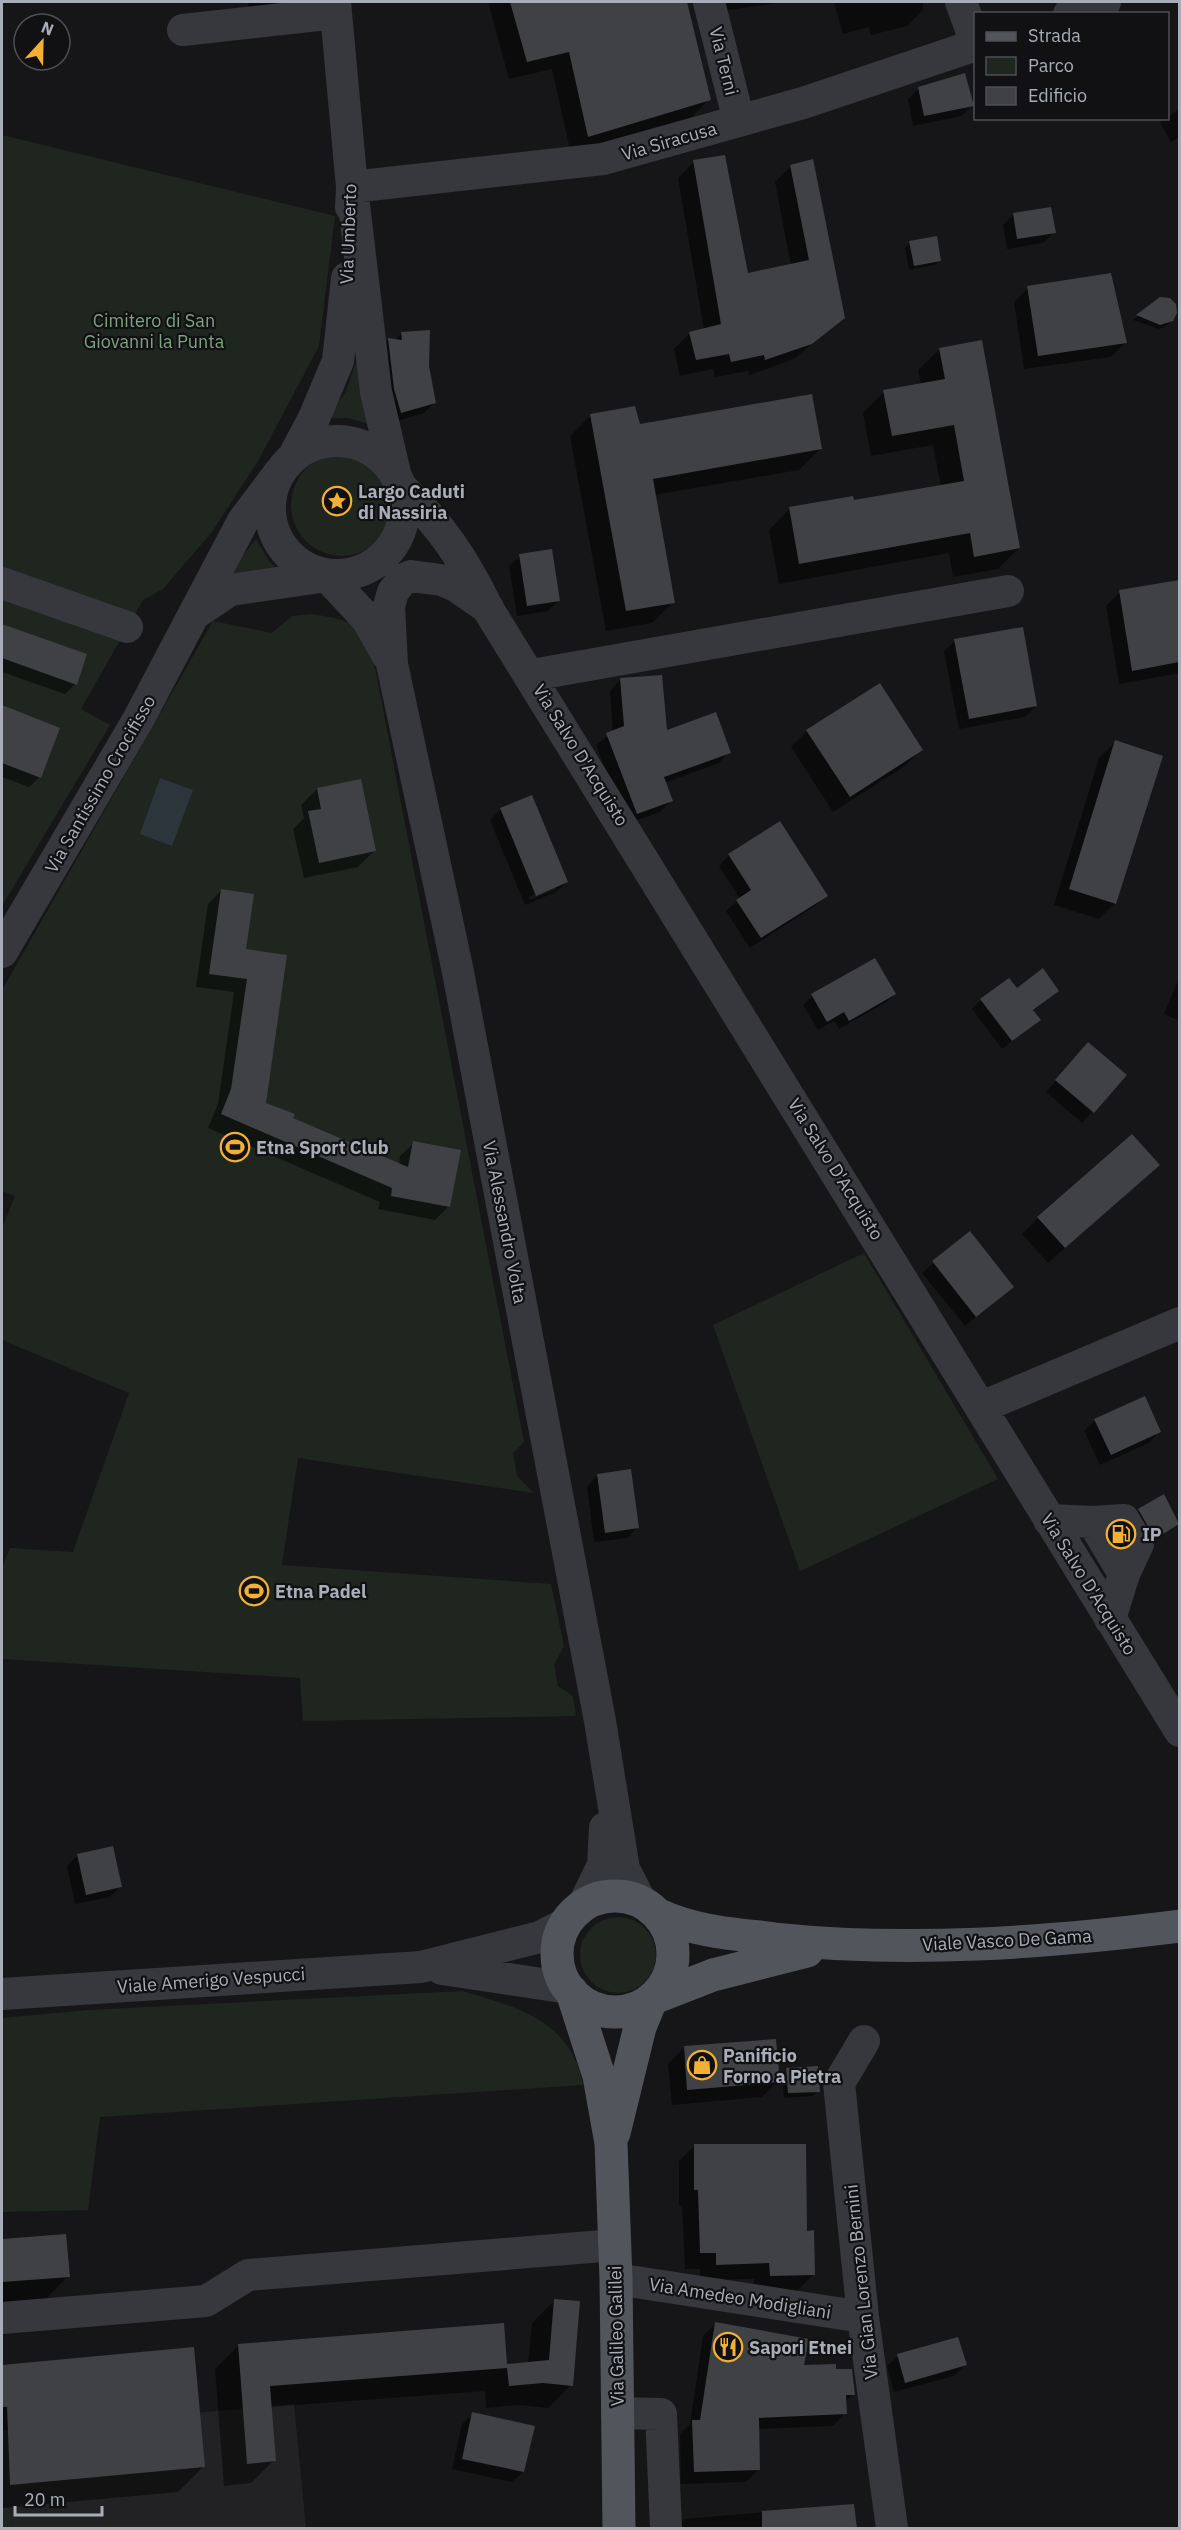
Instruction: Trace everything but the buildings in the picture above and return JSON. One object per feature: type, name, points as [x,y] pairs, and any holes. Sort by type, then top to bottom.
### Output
[{"type":"main road","points":[[611,2143],[599,2076],[570,1990],[558,1966],[557,1952],[574,1914],[611,1896],[649,1908],[680,1925],[714,1932],[833,1945]]},
{"type":"main road","points":[[611,2143],[640,2027],[652,1999],[671,1972],[674,1957],[673,1942],[649,1908]]},
{"type":"main road","name":"Viale Vasco De Gama","points":[[833,1945],[1002,1944],[1179,1926]]},
{"type":"main road","points":[[570,1990],[583,2002],[612,2012],[627,2011],[712,1975],[766,1959],[833,1945]]},
{"type":"main road","name":"Via Galileo Galilei","points":[[611,2143],[616,2278],[619,2529]]},
{"type":"street","name":"Via Terni","points":[[709,2],[739,121]]},
{"type":"street","points":[[961,2],[974,41]]},
{"type":"street","points":[[1075,12],[1105,2]]},
{"type":"street","points":[[183,30],[335,7]]},
{"type":"street","name":"Via Umberto","points":[[286,465],[314,418],[338,361],[345,313],[352,187],[335,7]]},
{"type":"street","name":"Via Siracusa","points":[[352,187],[603,159],[803,103],[974,44]]},
{"type":"street","points":[[352,187],[376,392],[398,481],[404,517],[401,531],[382,558],[389,606],[392,664]]},
{"type":"street","points":[[392,664],[367,619],[327,576],[303,566],[286,552],[275,534],[270,514],[271,493],[286,465],[314,444],[337,440],[360,444],[380,455],[398,481]]},
{"type":"street","name":"Via Santissimo Crocifisso","points":[[2,952],[138,720],[243,521],[286,465]]},
{"type":"street","name":"Via Salvo D'Acquisto","points":[[398,481],[432,516],[471,573],[489,609],[532,675],[1179,1731]]},
{"type":"street","points":[[195,613],[230,590],[349,574],[386,576],[402,580],[411,576],[425,576],[456,586],[489,609]]},
{"type":"street","points":[[2,583],[127,627]]},
{"type":"street","points":[[532,675],[1008,591]]},
{"type":"street","name":"Via Alessandro Volta","points":[[392,664],[457,967],[593,1686],[609,1782]]},
{"type":"street","points":[[982,1407],[1179,1323]]},
{"type":"street","points":[[1049,1520],[1093,1522],[1124,1520],[1138,1544],[1124,1574],[1110,1619]]},
{"type":"street","points":[[609,1782],[624,1869],[649,1908]]},
{"type":"street","points":[[421,1967],[540,1937],[574,1914],[603,1865],[609,1782]]},
{"type":"street","points":[[421,1967],[570,1990]]},
{"type":"street","name":"Viale Amerigo Vespucci","points":[[2,1994],[421,1967]]},
{"type":"street","name":"Via Gian Lorenzo Bernini","points":[[864,2041],[839,2084],[863,2317],[892,2529]]},
{"type":"street","points":[[2,2319],[206,2301],[248,2275],[615,2245]]},
{"type":"street","name":"Via Amedeo Modigliani","points":[[616,2278],[863,2317]]},
{"type":"street","points":[[617,2413],[662,2414],[666,2529]]},
{"type":"shaded area","points":[[160,778],[193,790],[172,846],[140,834]]},
{"type":"shaded area","points":[[294,2404],[306,2528],[11,2528],[8,2430]]},
{"type":"green space","name":"Cimitero di San Giovanni la Punta","points":[[2,135],[335,216],[319,346],[258,461],[212,532],[163,589],[143,600],[81,709],[110,725],[2,906]]},
{"type":"green space","points":[[357,359],[369,424],[348,418],[325,418],[345,393]]},
{"type":"green space","points":[[342,454],[362,458],[378,469],[389,485],[393,505],[389,525],[378,541],[362,552],[342,556],[322,552],[306,541],[295,525],[291,505],[295,485],[306,469],[322,458]]},
{"type":"green space","points":[[256,539],[269,561],[279,572],[224,579]]},
{"type":"green space","name":"Etna Sport Club","points":[[312,614],[344,621],[351,625],[361,636],[373,657],[524,1442],[513,1453],[517,1476],[534,1493],[298,1458],[282,1565],[551,1584],[564,1646],[554,1665],[558,1686],[573,1696],[576,1716],[303,1721],[300,1678],[2,1659],[2,1567],[10,1548],[73,1552],[129,1393],[2,1340],[2,1228],[15,1196],[2,1191],[2,990],[213,621],[272,633],[292,616]]},
{"type":"green space","points":[[864,1253],[998,1479],[800,1571],[713,1325]]},
{"type":"green space","points":[[618,1917],[632,1920],[645,1928],[653,1941],[656,1955],[653,1969],[645,1982],[632,1990],[618,1993],[604,1990],[591,1982],[583,1969],[580,1955],[583,1941],[591,1928],[604,1920]]},
{"type":"green space","points":[[462,1991],[521,2011],[554,2031],[567,2045],[577,2063],[583,2085],[100,2117],[88,2210],[2,2212],[2,2018],[88,2010]]},
{"type":"green space","points":[[8,2430],[11,2528],[2,2528],[2,2431]]},
{"type":"place","name":"Largo Caduti di Nassiria","points":[[337,501]]},
{"type":"place","name":"Etna Sport Club","points":[[235,1147]]},
{"type":"place","name":"IP","points":[[1121,1534]]},
{"type":"place","name":"Etna Padel","points":[[254,1591]]},
{"type":"place","name":"Panificio Forno a Pietra","points":[[702,2065]]},
{"type":"place","name":"Sapori Etnei","points":[[728,2347]]}]
